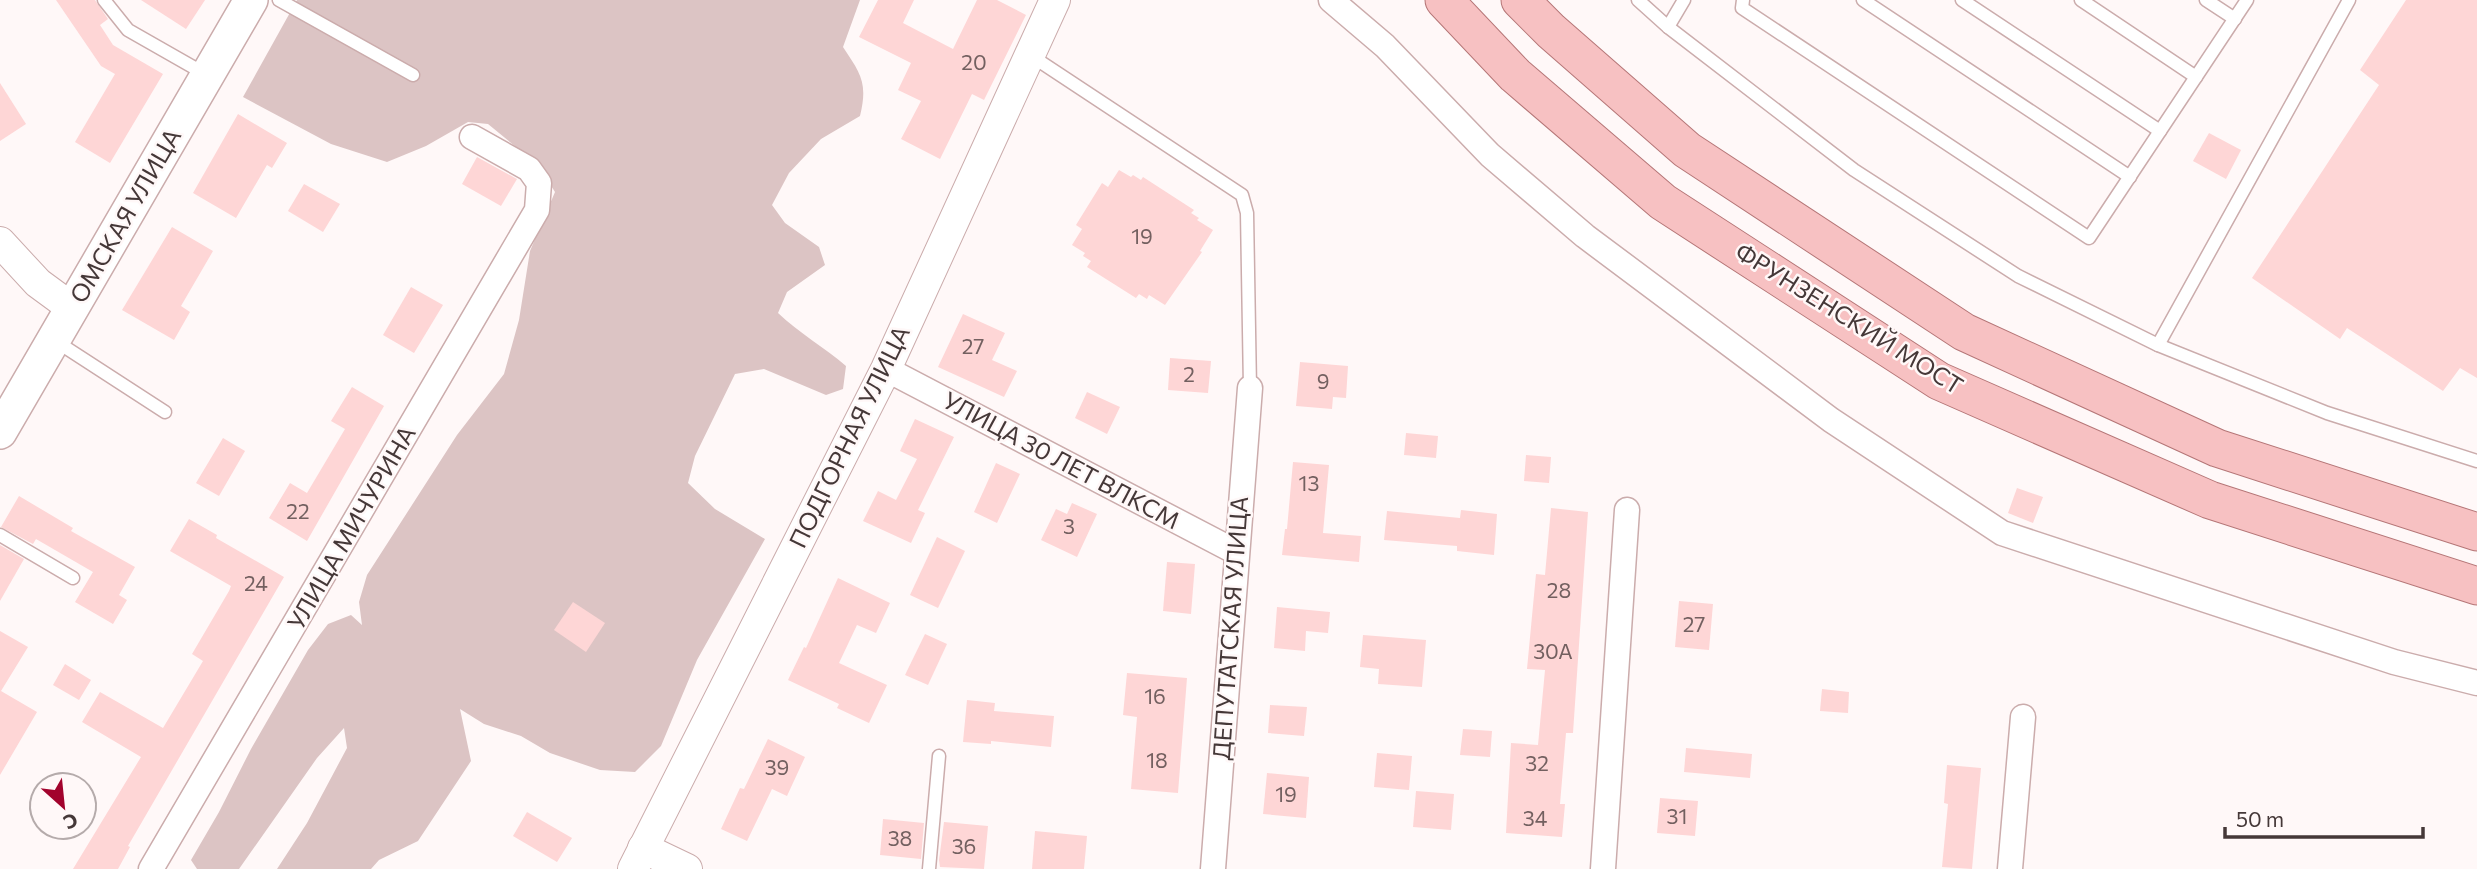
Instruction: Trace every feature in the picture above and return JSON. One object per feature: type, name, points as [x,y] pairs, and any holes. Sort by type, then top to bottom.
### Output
[{"type":"main road","name":"ОМСКАЯ УЛИЦА","points":[[0,432],[251,0]]},
{"type":"main road","name":"ФРУНЗЕНСКИЙ МОСТ","points":[[1444,0],[1515,75],[1663,202],[1939,382],[2210,500],[2477,586]]},
{"type":"main road","name":"ФРУНЗЕНСКИЙ МОСТ","points":[[1520,0],[1550,32],[1687,150],[1964,332],[2217,448],[2477,532]]},
{"type":"street","name":"ПОДГОРНАЯ УЛИЦА","points":[[638,859],[886,369],[1055,0]]},
{"type":"street","points":[[1331,0],[1385,46],[1490,155],[1585,236],[1831,420],[2002,533],[2394,662],[2477,683]]},
{"type":"street","name":"УЛИЦА МИЧУРИНА","points":[[151,869],[537,210],[539,183],[529,169],[472,136]]},
{"type":"street","points":[[0,242],[38,283],[72,307]]},
{"type":"street","name":"УЛИЦА 30 ЛЕТ ВЛКСМ","points":[[886,369],[1236,552]]},
{"type":"street","name":"ДЕПУТАТСКАЯ УЛИЦА","points":[[1213,869],[1250,388]]},
{"type":"street","points":[[1603,869],[1627,510]]},
{"type":"street","points":[[2010,869],[2023,717]]},
{"type":"street","points":[[638,859],[687,869]]},
{"type":"lane","points":[[104,0],[128,30],[207,75]]},
{"type":"lane","points":[[279,0],[413,75]]},
{"type":"lane","points":[[1638,0],[1668,27],[1866,178],[2018,276],[2158,345],[2327,413],[2477,461]]},
{"type":"lane","points":[[1668,27],[1684,0]]},
{"type":"lane","points":[[1743,0],[1742,8],[2089,238],[2247,0]]},
{"type":"lane","points":[[1863,0],[2130,177]]},
{"type":"lane","points":[[1962,0],[2160,131]]},
{"type":"lane","points":[[2081,0],[2196,77]]},
{"type":"lane","points":[[2206,0],[2235,19]]},
{"type":"lane","points":[[2158,345],[2349,0]]},
{"type":"lane","points":[[1030,54],[1242,195],[1247,213],[1250,388]]},
{"type":"lane","points":[[53,340],[165,412]]},
{"type":"lane","points":[[0,535],[73,578]]},
{"type":"lane","points":[[929,869],[939,756]]},
{"type":"shaded area","points":[[297,0],[860,0],[843,47],[863,87],[860,116],[821,139],[789,173],[772,205],[785,223],[819,247],[825,265],[787,292],[778,313],[846,366],[843,389],[826,395],[764,369],[735,374],[695,456],[688,483],[715,509],[765,539],[697,660],[661,746],[635,772],[600,770],[550,753],[521,736],[484,724],[460,709],[471,761],[418,841],[379,860],[371,869],[277,869],[307,823],[347,748],[344,728],[317,758],[239,869],[197,869],[191,860],[308,650],[328,624],[351,615],[362,625],[359,602],[367,575],[457,435],[504,374],[519,320],[530,251],[555,192],[538,165],[488,124],[468,122],[426,146],[387,162],[331,144],[243,97]]},
{"type":"building","points":[[56,0],[95,0],[108,19],[100,25],[113,45],[163,74],[110,163],[75,142],[115,74],[101,66]]},
{"type":"building","points":[[141,0],[205,0],[186,29]]},
{"type":"building","points":[[878,0],[914,0],[903,23],[953,49],[977,0],[997,0],[1026,15],[984,100],[972,94],[940,159],[901,139],[921,101],[898,90],[911,63],[859,37]]},
{"type":"building","points":[[2406,0],[2477,0],[2477,378],[2460,368],[2443,391],[2347,328],[2340,339],[2252,278],[2379,85],[2360,70]]},
{"type":"building","points":[[0,83],[26,124],[0,141]]},
{"type":"building","points":[[238,114],[287,143],[272,168],[267,165],[236,218],[193,193]]},
{"type":"building","points":[[2209,133],[2241,150],[2226,179],[2193,161]]},
{"type":"building","points":[[477,157],[517,179],[501,206],[462,184]]},
{"type":"building","points":[[1119,170],[1141,180],[1143,177],[1194,210],[1191,213],[1199,218],[1197,220],[1213,230],[1200,251],[1202,252],[1165,305],[1149,295],[1147,299],[1139,294],[1136,298],[1087,267],[1091,261],[1083,256],[1085,253],[1072,245],[1082,229],[1076,225],[1102,183],[1108,187]]},
{"type":"building","points":[[304,184],[340,204],[323,232],[288,211]]},
{"type":"building","points":[[172,227],[213,251],[181,306],[190,312],[174,340],[122,310]]},
{"type":"building","points":[[411,287],[443,305],[414,353],[383,335]]},
{"type":"building","points":[[963,314],[1005,333],[992,360],[1017,371],[1004,397],[938,367]]},
{"type":"building","points":[[1170,358],[1211,361],[1208,393],[1168,390]]},
{"type":"building","points":[[1300,362],[1348,366],[1346,398],[1333,397],[1332,409],[1296,406]]},
{"type":"building","points":[[352,387],[384,406],[307,541],[269,518],[290,483],[307,493],[345,429],[331,421]]},
{"type":"building","points":[[1087,392],[1120,407],[1107,434],[1075,418]]},
{"type":"building","points":[[915,419],[954,437],[918,510],[925,513],[911,543],[863,521],[878,491],[896,500],[917,459],[900,451]]},
{"type":"building","points":[[1406,433],[1438,436],[1436,458],[1404,455]]},
{"type":"building","points":[[223,438],[245,451],[219,496],[196,483]]},
{"type":"building","points":[[1526,455],[1551,457],[1549,483],[1524,481]]},
{"type":"building","points":[[1293,462],[1329,465],[1323,533],[1361,536],[1359,562],[1282,555]]},
{"type":"building","points":[[996,463],[1020,474],[997,523],[974,512]]},
{"type":"building","points":[[2017,488],[2043,497],[2033,523],[2008,513]]},
{"type":"building","points":[[19,496],[73,528],[71,531],[135,567],[119,595],[127,600],[113,624],[75,602],[93,572],[36,539],[33,544],[1,527]]},
{"type":"building","points":[[1072,503],[1097,514],[1077,557],[1041,540],[1056,509],[1067,514]]},
{"type":"building","points":[[1551,508],[1588,512],[1573,733],[1566,733],[1560,804],[1565,804],[1562,837],[1506,833],[1511,743],[1538,745],[1545,670],[1527,669],[1536,574],[1545,575]]},
{"type":"building","points":[[1461,510],[1497,514],[1494,555],[1457,551],[1457,546],[1384,540],[1387,511],[1460,518]]},
{"type":"building","points":[[189,519],[217,535],[216,538],[284,577],[128,846],[130,847],[118,869],[73,869],[90,841],[98,841],[98,828],[141,757],[82,722],[100,692],[163,728],[203,661],[192,654],[231,586],[170,551]]},
{"type":"building","points":[[937,537],[965,551],[938,608],[910,595]]},
{"type":"building","points":[[0,545],[24,559],[0,601]]},
{"type":"building","points":[[1167,562],[1195,564],[1191,614],[1163,611]]},
{"type":"building","points":[[838,578],[890,603],[876,633],[857,625],[839,663],[887,685],[869,723],[837,708],[839,704],[788,680]]},
{"type":"building","points":[[1679,601],[1713,604],[1709,650],[1675,647]]},
{"type":"building","points":[[573,602],[605,623],[586,652],[554,630]]},
{"type":"building","points":[[1277,607],[1330,612],[1328,633],[1306,631],[1305,651],[1274,648]]},
{"type":"building","points":[[0,631],[28,647],[1,691],[37,712],[0,775]]},
{"type":"building","points":[[925,634],[947,644],[928,685],[905,675]]},
{"type":"building","points":[[1363,635],[1426,640],[1422,687],[1378,684],[1379,669],[1360,667]]},
{"type":"building","points":[[65,664],[91,680],[79,700],[53,685]]},
{"type":"building","points":[[1127,673],[1187,678],[1178,793],[1131,789],[1137,717],[1123,715]]},
{"type":"building","points":[[1822,689],[1849,692],[1848,713],[1820,711]]},
{"type":"building","points":[[967,700],[995,703],[994,711],[1054,716],[1051,747],[991,741],[991,744],[963,742]]},
{"type":"building","points":[[1270,705],[1307,707],[1304,736],[1268,733]]},
{"type":"building","points":[[1463,729],[1492,731],[1490,757],[1460,755]]},
{"type":"building","points":[[768,739],[805,757],[787,796],[772,789],[747,841],[721,829],[740,788],[744,789]]},
{"type":"building","points":[[1686,748],[1752,754],[1750,778],[1684,772]]},
{"type":"building","points":[[1377,753],[1412,756],[1409,790],[1374,787]]},
{"type":"building","points":[[1947,765],[1981,768],[1972,869],[1942,867],[1948,804],[1944,803]]},
{"type":"building","points":[[1267,773],[1309,777],[1306,818],[1263,814]]},
{"type":"building","points":[[1416,791],[1454,794],[1451,830],[1413,827]]},
{"type":"building","points":[[1660,798],[1698,801],[1695,836],[1657,833]]},
{"type":"building","points":[[527,812],[572,838],[557,862],[513,836]]},
{"type":"building","points":[[883,819],[924,823],[921,859],[880,855]]},
{"type":"building","points":[[944,822],[988,826],[984,869],[940,867]]},
{"type":"building","points":[[1035,831],[1087,836],[1084,869],[1032,869]]}]
